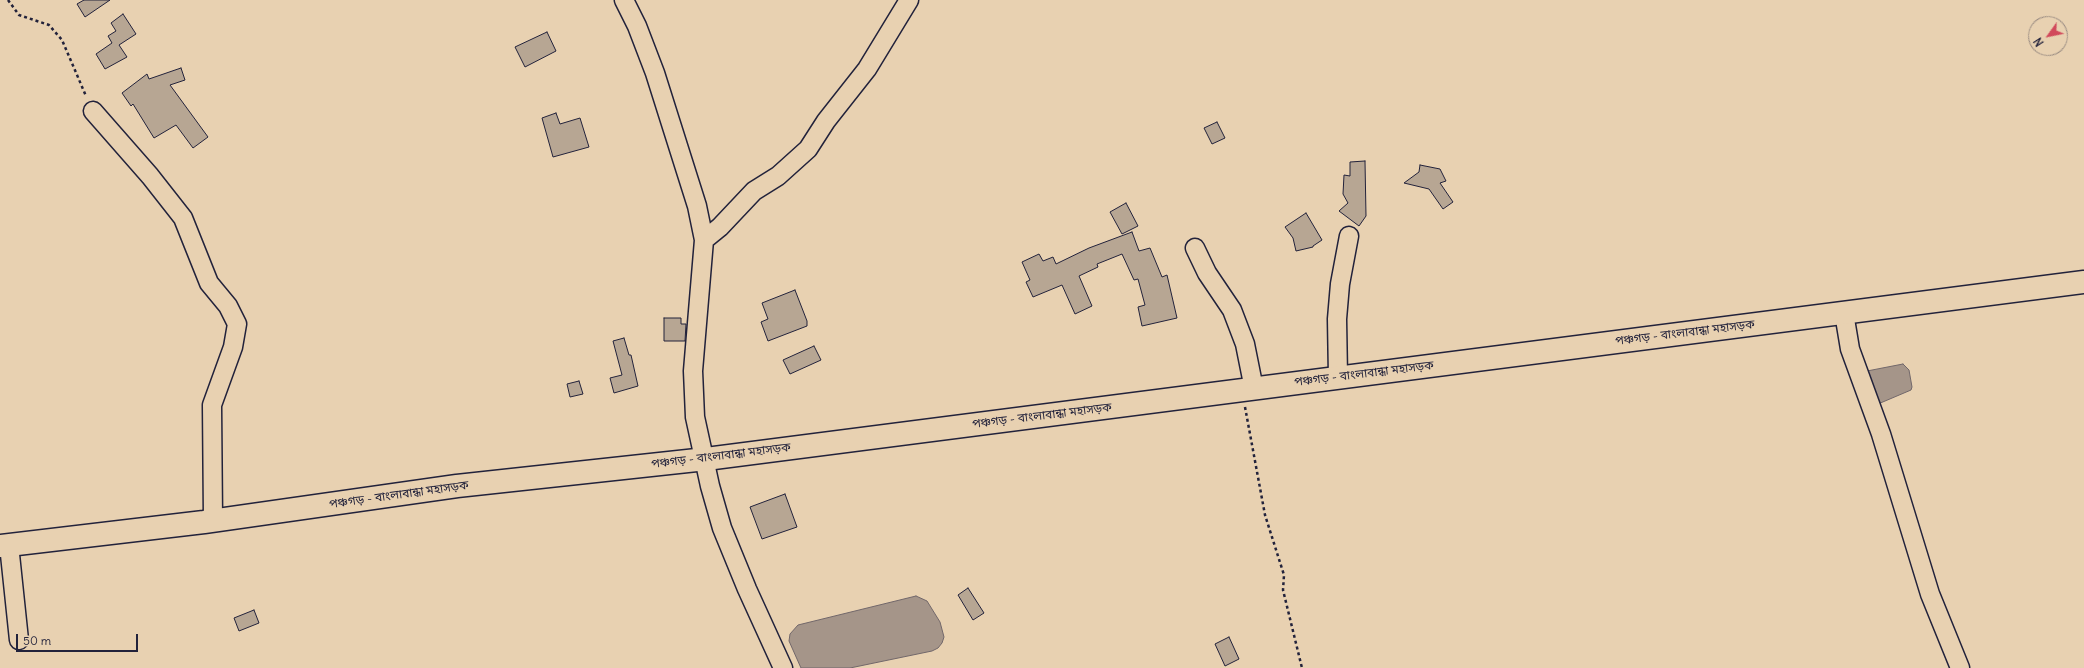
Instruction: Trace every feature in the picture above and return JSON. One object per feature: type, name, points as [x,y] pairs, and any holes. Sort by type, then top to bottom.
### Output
[{"type":"highway","name":"পঞ্চগড় - বাংলাবান্ধা মহাসড়ক","points":[[4,545],[213,520],[457,486],[706,459],[2084,282]]},
{"type":"street","points":[[624,0],[637,26],[655,73],[697,206],[704,240],[693,371],[695,417],[706,459],[710,486],[722,528],[747,589],[783,668]]},
{"type":"street","points":[[704,240],[720,227],[754,190],[778,176],[808,149],[826,121],[867,69],[909,0]]},
{"type":"street","points":[[93,111],[150,176],[183,218],[209,283],[228,306],[237,324],[233,347],[212,405],[213,520]]},
{"type":"street","points":[[1338,377],[1336,319],[1349,236]]},
{"type":"street","points":[[1195,248],[1207,273],[1232,310],[1244,344],[1249,390]]},
{"type":"street","points":[[1844,313],[1850,349],[1881,434],[1930,594],[1960,668]]},
{"type":"street","points":[[4,545],[18,640]]},
{"type":"path","points":[[8,0],[19,15],[49,25],[62,40],[93,111]]},
{"type":"path","points":[[1249,390],[1249,432],[1265,515],[1284,575],[1283,590],[1302,668]]},
{"type":"shaded area","points":[[1903,364],[1909,370],[1912,387],[1911,390],[1878,404],[1867,371]]},
{"type":"shaded area","points":[[916,596],[927,601],[940,622],[944,637],[938,648],[932,651],[850,668],[801,668],[789,641],[790,634],[798,625]]},
{"type":"building","points":[[84,0],[110,0],[85,17],[77,4]]},
{"type":"building","points":[[123,14],[136,34],[119,45],[127,57],[105,69],[96,54],[112,43],[108,36],[116,31],[111,23]]},
{"type":"building","points":[[547,32],[556,51],[525,67],[515,47]]},
{"type":"building","points":[[181,68],[185,80],[170,85],[208,137],[193,148],[176,125],[154,138],[133,104],[131,106],[122,93],[147,74],[149,79]]},
{"type":"building","points":[[556,113],[560,124],[580,118],[589,147],[553,157],[542,118]]},
{"type":"building","points":[[1217,122],[1225,138],[1212,144],[1204,128]]},
{"type":"building","points":[[1365,161],[1366,216],[1359,226],[1339,211],[1348,203],[1343,194],[1344,175],[1350,176],[1350,162]]},
{"type":"building","points":[[1420,165],[1440,169],[1446,181],[1440,183],[1453,202],[1443,209],[1429,189],[1404,183],[1419,172]]},
{"type":"building","points":[[1126,203],[1138,226],[1122,234],[1110,212]]},
{"type":"building","points":[[1306,213],[1322,240],[1313,247],[1296,251],[1293,238],[1285,227]]},
{"type":"building","points":[[1132,232],[1139,251],[1150,248],[1162,277],[1167,275],[1177,318],[1142,326],[1138,307],[1145,305],[1138,279],[1134,280],[1122,254],[1097,264],[1098,267],[1079,276],[1092,306],[1075,314],[1062,285],[1033,297],[1026,282],[1030,280],[1022,262],[1039,254],[1043,261],[1053,257],[1056,264],[1089,248]]},
{"type":"building","points":[[795,290],[807,321],[807,326],[768,341],[761,322],[768,319],[762,303]]},
{"type":"building","points":[[664,318],[681,318],[681,324],[686,324],[685,341],[664,341]]},
{"type":"building","points":[[624,338],[629,355],[631,355],[638,386],[614,393],[610,378],[622,375],[613,341]]},
{"type":"building","points":[[814,346],[821,360],[790,374],[783,360]]},
{"type":"building","points":[[579,381],[583,394],[570,397],[567,384]]},
{"type":"building","points":[[785,494],[797,527],[762,539],[750,507]]},
{"type":"building","points":[[968,588],[984,613],[973,620],[958,595]]},
{"type":"building","points":[[254,610],[259,623],[239,631],[234,618]]},
{"type":"building","points":[[1229,637],[1239,659],[1225,666],[1215,644]]}]
